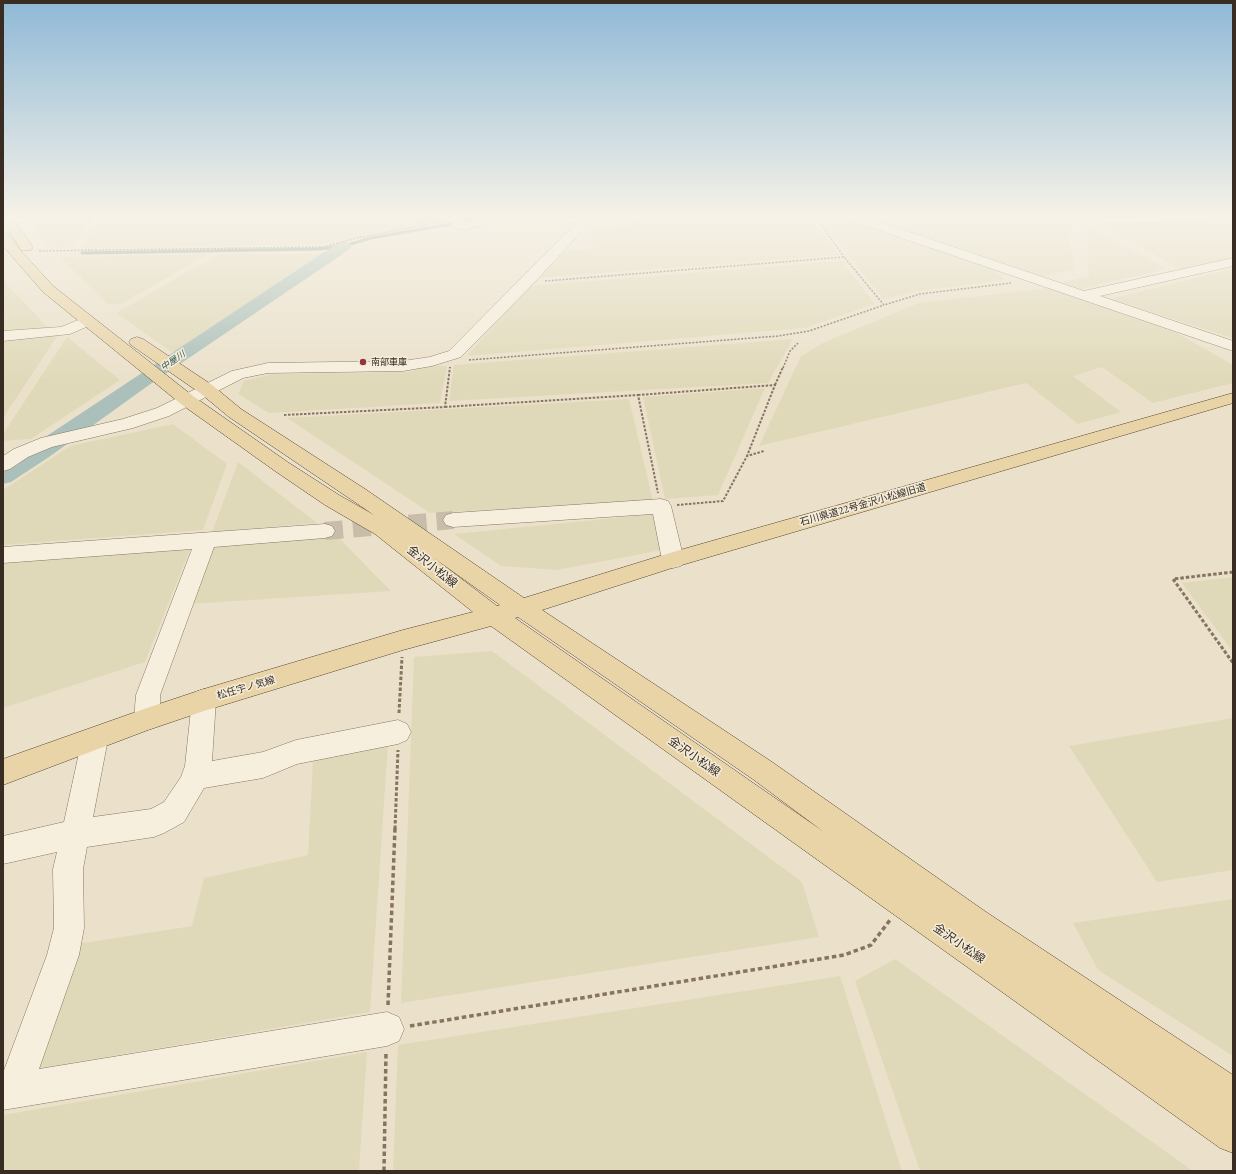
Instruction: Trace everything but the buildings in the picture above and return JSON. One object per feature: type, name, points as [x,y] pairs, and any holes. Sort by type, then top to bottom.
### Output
[{"type":"main road","points":[[31,271],[48,289],[88,321],[160,368]]},
{"type":"main road","points":[[125,333],[160,368]]},
{"type":"main road","name":"金沢小松線","points":[[160,368],[196,394],[288,471],[332,500],[382,529],[494,616],[1233,1135]]},
{"type":"main road","name":"金沢小松線","points":[[196,394],[235,413],[358,494],[520,607],[763,771],[975,923],[1233,1096]]},
{"type":"main road","name":"石川県道22号金沢小松線旧道","points":[[494,616],[673,560],[1233,398]]},
{"type":"main road","name":"松任宇ノ気線","points":[[3,772],[147,719],[204,700],[403,640],[494,616]]},
{"type":"street","points":[[3,465],[21,453],[48,442],[127,424],[163,412],[238,374],[268,368],[402,366],[432,361],[455,354],[538,271]]},
{"type":"street","points":[[1012,271],[1233,346]]},
{"type":"street","points":[[1082,295],[1193,271]]},
{"type":"street","points":[[3,336],[65,331],[88,321]]},
{"type":"street","points":[[3,450],[21,453]]},
{"type":"street","points":[[453,520],[661,506],[673,560]]},
{"type":"street","points":[[3,555],[325,531]]},
{"type":"street","points":[[147,719],[148,695],[206,540]]},
{"type":"street","points":[[3,850],[76,834],[154,823],[174,812],[192,784],[198,766],[204,700]]},
{"type":"street","points":[[194,777],[263,765],[296,752],[398,732]]},
{"type":"street","points":[[8,1091],[63,955],[69,928],[68,869],[95,739]]},
{"type":"street","points":[[8,1091],[387,1030]]},
{"type":"path","points":[[527,282],[669,271]]},
{"type":"path","points":[[855,271],[884,305]]},
{"type":"path","points":[[466,360],[778,336],[809,331],[920,294],[1039,280]]},
{"type":"path","points":[[638,395],[661,506],[723,501],[747,456],[790,351],[798,343]]},
{"type":"path","points":[[432,361],[451,361],[445,407]]},
{"type":"path","points":[[284,415],[445,407],[775,385]]},
{"type":"path","points":[[747,456],[764,451]]},
{"type":"path","points":[[1233,572],[1173,579],[1233,663]]},
{"type":"path","points":[[384,1171],[387,1030],[398,732],[403,640]]},
{"type":"path","points":[[387,1030],[844,955],[871,945],[902,904]]},
{"type":"shaded area","points":[[74,271],[179,271],[121,304],[108,304]]},
{"type":"shaded area","points":[[190,271],[299,271],[176,355],[116,313]]},
{"type":"shaded area","points":[[544,271],[632,271],[537,278]]},
{"type":"shaded area","points":[[719,271],[850,271],[875,304],[805,328],[467,356],[529,286]]},
{"type":"shaded area","points":[[861,271],[995,271],[1005,280],[919,291],[883,299]]},
{"type":"shaded area","points":[[1027,271],[1070,271],[1043,276]]},
{"type":"shaded area","points":[[1089,271],[1159,271],[1079,289],[1063,282],[1089,276]]},
{"type":"shaded area","points":[[1226,271],[1233,271],[1233,338],[1110,299]]},
{"type":"shaded area","points":[[3,280],[48,328],[3,331]]},
{"type":"shaded area","points":[[1050,288],[1175,332],[1233,365],[1233,383],[1153,403],[1102,367],[1073,376],[1121,412],[1078,424],[1026,383],[759,446],[801,356],[823,343],[918,303]]},
{"type":"shaded area","points":[[58,335],[3,418],[3,339]]},
{"type":"shaded area","points":[[67,337],[120,380],[31,439],[3,441],[3,434]]},
{"type":"shaded area","points":[[793,339],[768,383],[449,401],[454,365]]},
{"type":"shaded area","points":[[430,366],[447,366],[440,403],[269,413],[238,394],[244,381],[273,374],[408,372]]},
{"type":"shaded area","points":[[765,388],[718,495],[665,499],[643,397]]},
{"type":"shaded area","points":[[629,399],[653,501],[430,513],[287,418]]},
{"type":"shaded area","points":[[173,424],[227,464],[203,530],[3,545],[3,490],[70,446]]},
{"type":"shaded area","points":[[238,462],[317,523],[212,532]]},
{"type":"shaded area","points":[[655,514],[662,550],[557,570],[501,566],[454,534]]},
{"type":"shaded area","points":[[337,536],[391,591],[189,604],[211,546]]},
{"type":"shaded area","points":[[191,547],[145,662],[3,708],[3,562]]},
{"type":"shaded area","points":[[1233,577],[1233,652],[1182,583]]},
{"type":"shaded area","points":[[492,651],[802,882],[819,937],[401,1003],[414,657]]},
{"type":"shaded area","points":[[1233,718],[1233,870],[1157,882],[1069,746]]},
{"type":"shaded area","points":[[388,744],[370,1012],[36,1069],[77,944],[192,926],[204,878],[308,855],[313,759]]},
{"type":"shaded area","points":[[1233,899],[1233,1056],[1098,970],[1073,923]]},
{"type":"shaded area","points":[[895,959],[1193,1171],[920,1171],[855,981]]},
{"type":"shaded area","points":[[840,976],[902,1171],[393,1171],[398,1045]]},
{"type":"shaded area","points":[[367,1052],[359,1171],[3,1171],[3,1115]]},
{"type":"waterway","name":"中屋川","points":[[3,476],[41,452],[142,381],[307,271]]},
{"type":"tunnel","points":[[325,531],[453,520]]},
{"type":"place","name":"南部車庫","points":[[363,362]]}]
